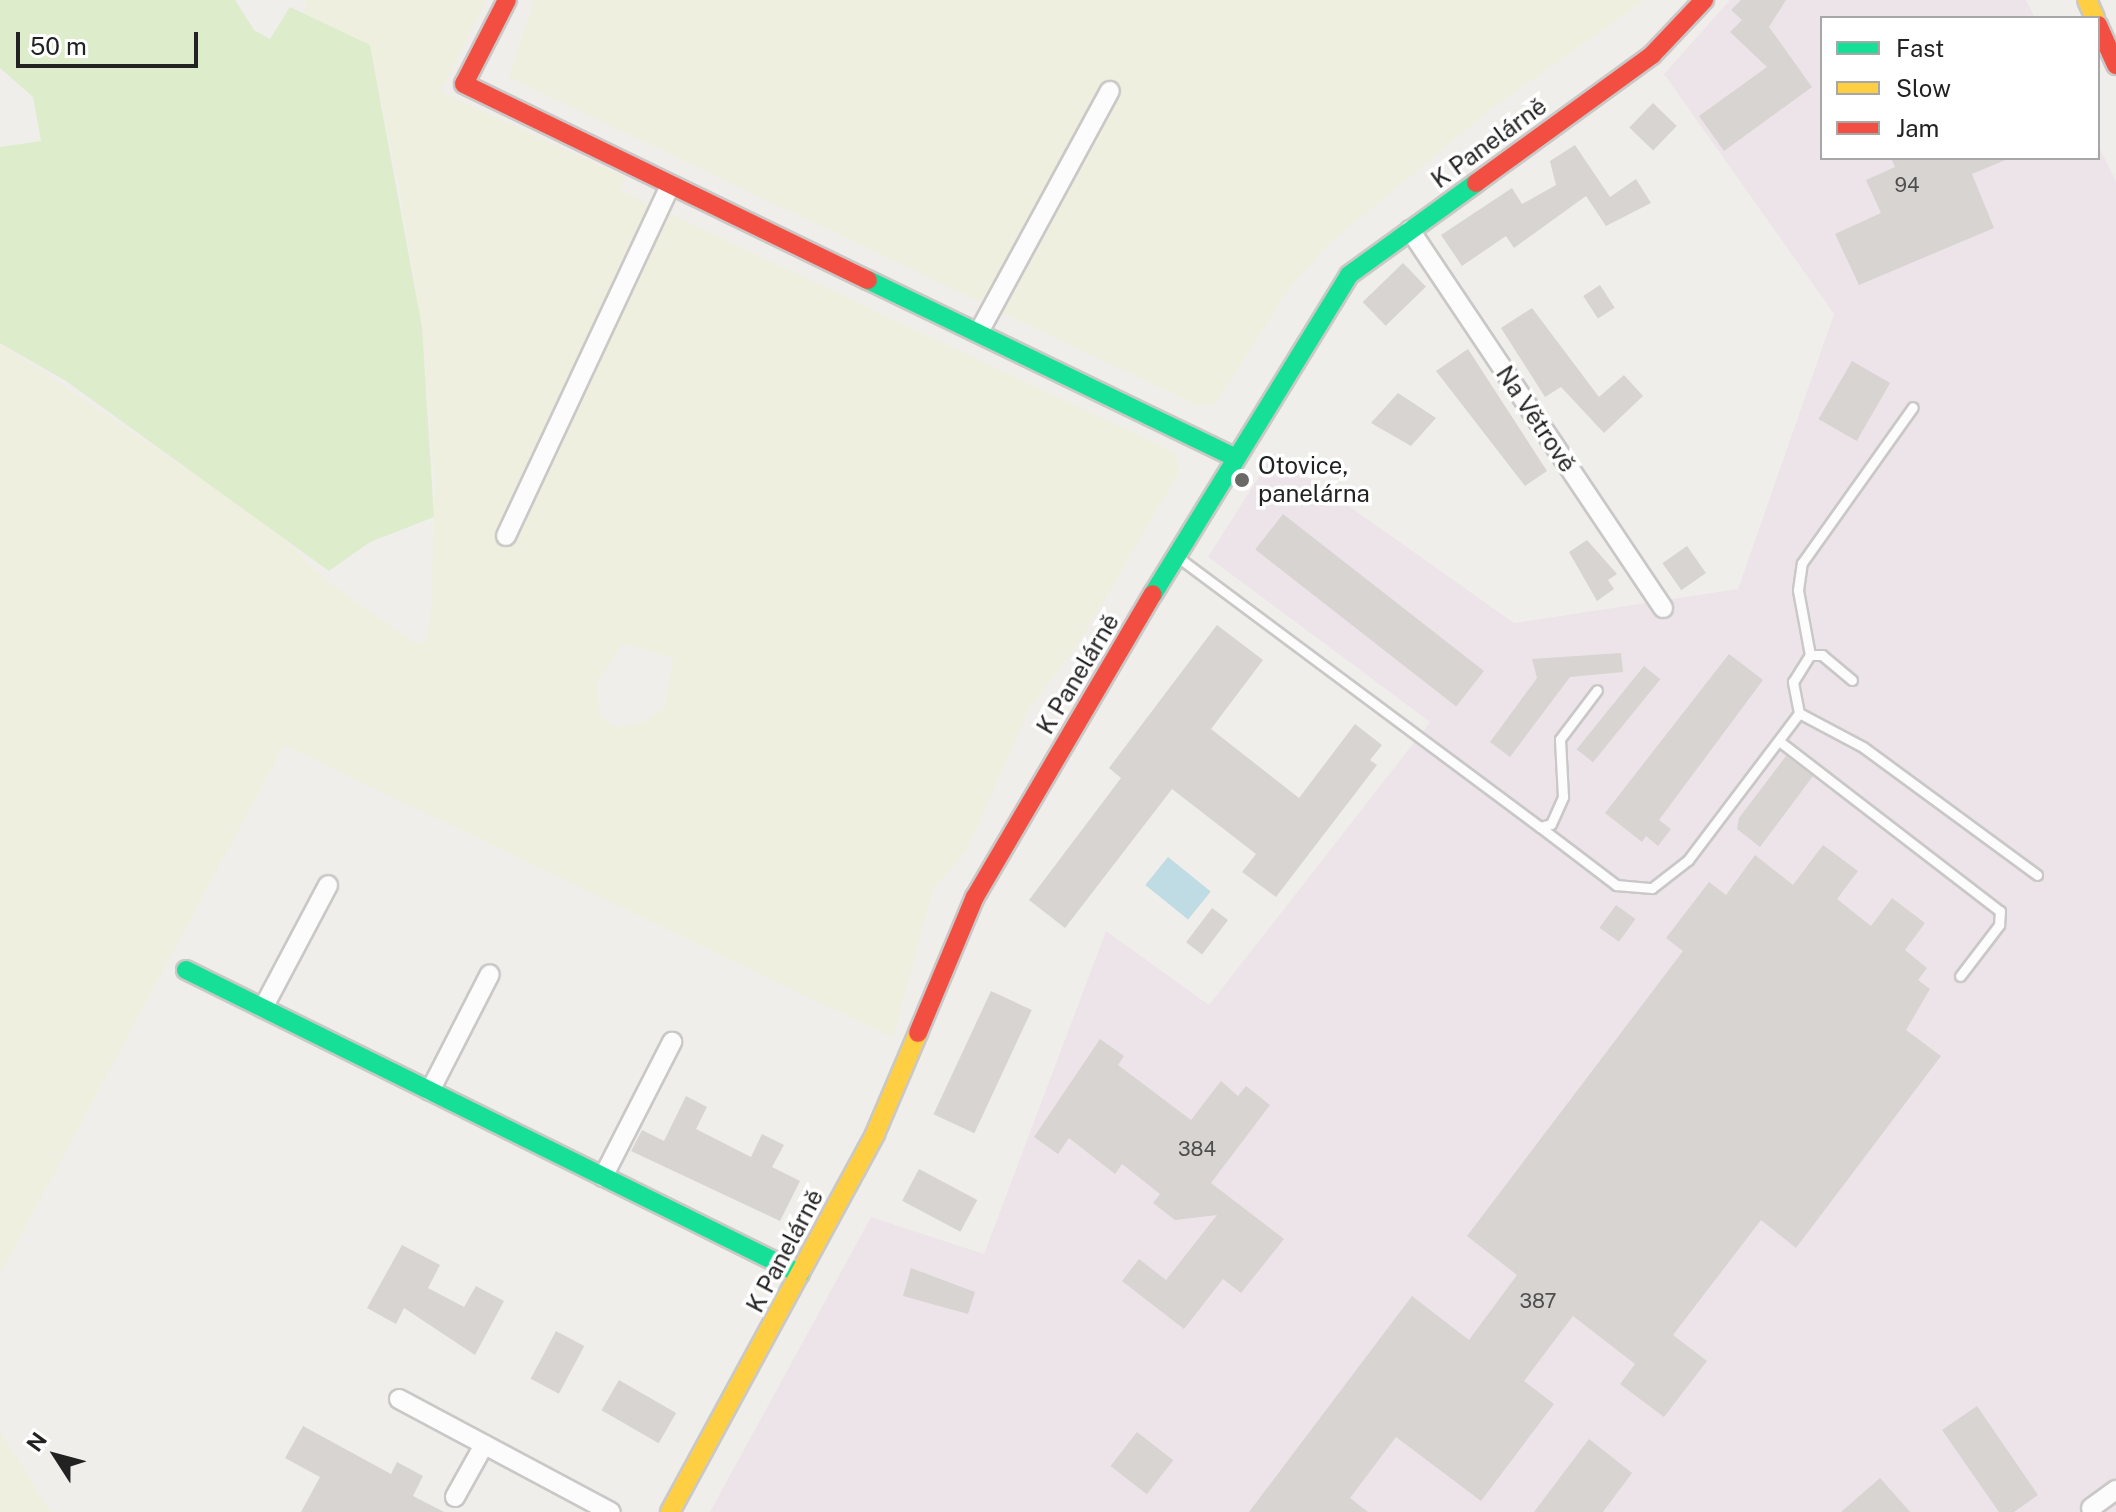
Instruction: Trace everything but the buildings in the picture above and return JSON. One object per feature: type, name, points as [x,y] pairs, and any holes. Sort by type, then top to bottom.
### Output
[{"type":"street","points":[[507,0],[464,84],[670,186],[980,330],[1234,457]]},
{"type":"street","name":"K Panelárně","points":[[670,1512],[875,1134],[975,897],[1234,457],[1349,275],[1652,55],[1704,0]]},
{"type":"street","points":[[2100,29],[2116,65]]},
{"type":"street","points":[[980,330],[1110,91]]},
{"type":"street","points":[[506,536],[670,186]]},
{"type":"street","name":"Na Větrově","points":[[1410,230],[1663,608]]},
{"type":"street","points":[[263,1008],[328,885]]},
{"type":"street","points":[[186,970],[800,1274]]},
{"type":"street","points":[[430,1091],[490,974]]},
{"type":"street","points":[[603,1177],[672,1042]]},
{"type":"street","points":[[399,1399],[611,1512]]},
{"type":"street","points":[[455,1497],[484,1445]]},
{"type":"street","points":[[2091,1508],[2116,1490]]},
{"type":"lane","points":[[1176,556],[1616,885],[1652,888],[1688,860],[1799,713],[1793,682],[1810,655],[1798,590],[1802,563],[1913,407]]},
{"type":"lane","points":[[1810,655],[1822,655],[1852,680]]},
{"type":"lane","points":[[1540,827],[1551,824],[1563,797],[1560,739],[1597,690]]},
{"type":"lane","points":[[1799,713],[1863,747],[2037,875]]},
{"type":"lane","points":[[1779,741],[2000,911],[1999,925],[1960,976]]},
{"type":"shaded area","points":[[1730,0],[2026,0],[2034,16],[1820,16],[1820,160],[2100,160],[2100,149],[2116,181],[2116,1512],[710,1512],[871,1217],[984,1254],[1106,931],[1209,1005],[1430,722],[1208,557],[1274,453],[1514,623],[1738,589],[1834,314],[1664,74]]},
{"type":"green space","points":[[0,0],[235,0],[254,30],[270,39],[290,7],[370,45],[422,327],[434,517],[370,542],[329,571],[66,381],[0,343],[0,147],[41,141],[33,97],[0,68]]},
{"type":"green space","points":[[306,0],[486,0],[441,92],[625,177],[620,189],[636,198],[1176,453],[1179,473],[1079,642],[1028,711],[967,850],[933,889],[893,1038],[284,745],[0,1274],[0,343],[269,524],[327,581],[415,643],[424,642],[430,627],[435,486],[422,327],[399,187],[370,45],[304,14]],"holes":[[[623,643],[673,658],[664,708],[642,723],[616,727],[599,716],[598,682]]]},
{"type":"green space","points":[[534,0],[1645,0],[1491,109],[1330,243],[1289,288],[1215,405],[1196,405],[508,77]]},
{"type":"green space","points":[[0,1432],[51,1512],[0,1512]]},
{"type":"water","points":[[1168,857],[1211,892],[1188,920],[1145,885]]},
{"type":"traffic: fast","points":[[1153,594],[1349,275],[1476,183]]},
{"type":"traffic: fast","points":[[868,280],[1234,457]]},
{"type":"traffic: fast","points":[[186,970],[800,1274]]},
{"type":"traffic: slow","points":[[2087,0],[2094,16]]},
{"type":"traffic: slow","points":[[670,1512],[875,1134],[918,1033]]},
{"type":"traffic: jam","points":[[507,0],[464,84],[868,280]]},
{"type":"traffic: jam","points":[[1476,183],[1652,55],[1704,0]]},
{"type":"traffic: jam","points":[[2100,29],[2116,65]]},
{"type":"traffic: jam","points":[[918,1033],[975,897],[1153,594]]},
{"type":"place","name":"Otovice, panelárna","points":[[1242,480]]}]
